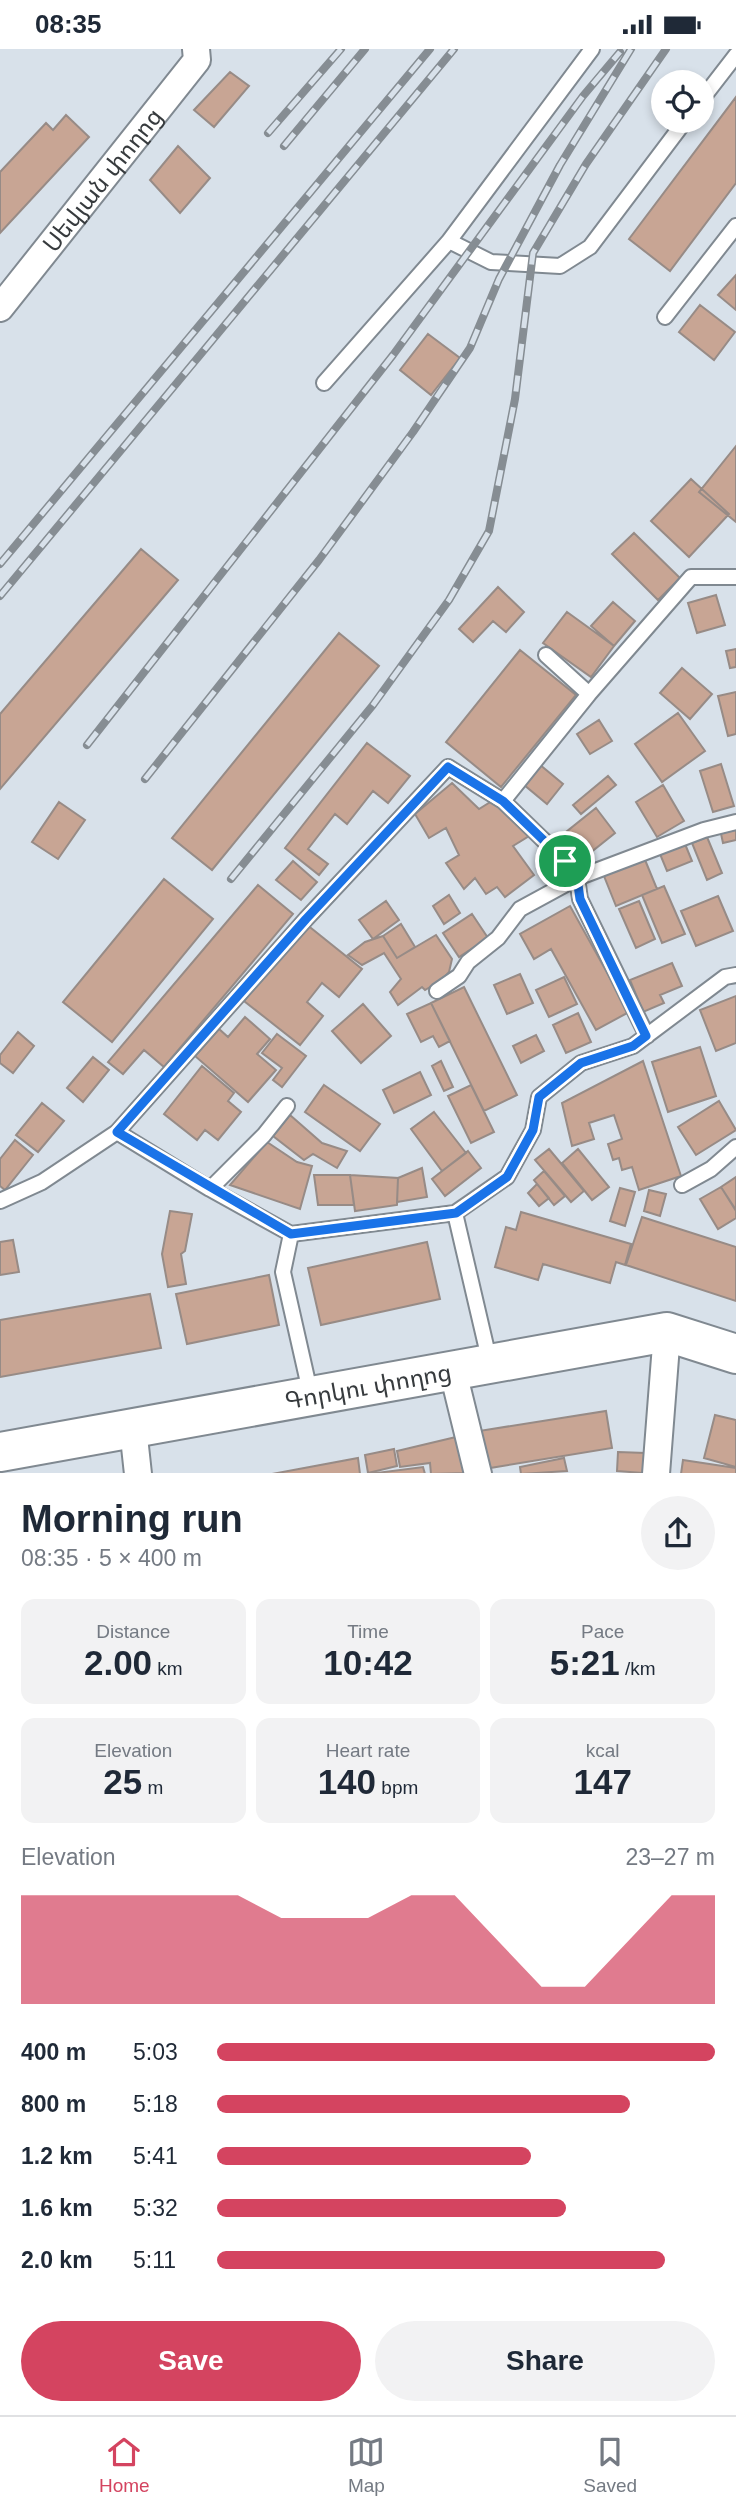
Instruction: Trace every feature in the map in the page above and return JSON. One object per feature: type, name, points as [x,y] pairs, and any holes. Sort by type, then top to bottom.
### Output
[{"type":"main road","name":"Գորկու փողոց","points":[[0,1453],[667,1332],[736,1354]]},
{"type":"street","name":"Սեվյան փողոց","points":[[0,307],[167,100],[197,60],[195,49]]},
{"type":"street","points":[[656,1473],[667,1332]]},
{"type":"street","points":[[472,1368],[478,1473]]},
{"type":"street","points":[[133,1428],[138,1473]]},
{"type":"lane","points":[[324,383],[449,241],[592,49]]},
{"type":"lane","points":[[714,83],[736,55]]},
{"type":"lane","points":[[449,241],[491,262],[559,266],[590,247],[676,133]]},
{"type":"lane","points":[[664,317],[736,226]]},
{"type":"lane","points":[[503,801],[589,694],[691,577],[736,577]]},
{"type":"lane","points":[[546,655],[589,694]]},
{"type":"lane","points":[[0,1201],[42,1182],[117,1132],[306,919],[448,767],[503,801],[565,861],[577,878],[580,899],[646,1036]]},
{"type":"lane","points":[[437,991],[459,976],[468,962],[498,938],[520,909],[577,878],[704,830],[736,823]]},
{"type":"lane","points":[[117,1132],[210,1189],[291,1234],[456,1213],[507,1177],[533,1130],[539,1097],[581,1063],[633,1046],[725,977],[736,975]]},
{"type":"lane","points":[[210,1189],[264,1135],[287,1106]]},
{"type":"lane","points":[[682,1185],[711,1169],[736,1147]]},
{"type":"lane","points":[[456,1213],[472,1368]]},
{"type":"lane","points":[[291,1234],[283,1272],[311,1398]]},
{"type":"building","points":[[230,72],[249,86],[214,127],[194,110]]},
{"type":"building","points":[[736,97],[736,183],[670,271],[629,239],[709,133],[714,133],[714,126]]},
{"type":"building","points":[[66,115],[89,137],[0,233],[0,172],[46,123],[53,130]]},
{"type":"building","points":[[178,146],[210,178],[180,213],[150,180]]},
{"type":"building","points":[[736,275],[736,310],[718,295]]},
{"type":"building","points":[[700,305],[735,332],[714,360],[679,332]]},
{"type":"building","points":[[428,334],[460,358],[431,395],[400,370]]},
{"type":"building","points":[[736,446],[736,522],[699,492]]},
{"type":"building","points":[[691,479],[729,514],[689,557],[651,521]]},
{"type":"building","points":[[634,533],[680,578],[658,600],[612,554]]},
{"type":"building","points":[[141,549],[178,580],[0,789],[0,714]]},
{"type":"building","points":[[498,587],[524,612],[506,632],[493,621],[473,642],[459,629]]},
{"type":"building","points":[[716,595],[725,625],[697,633],[688,603]]},
{"type":"building","points":[[613,602],[635,621],[614,646],[591,626]]},
{"type":"building","points":[[567,612],[614,646],[591,677],[543,643]]},
{"type":"building","points":[[339,633],[379,666],[212,870],[172,838]]},
{"type":"building","points":[[736,649],[736,667],[730,668],[726,651]]},
{"type":"building","points":[[520,650],[576,695],[501,787],[446,742]]},
{"type":"building","points":[[682,668],[712,694],[690,719],[660,693]]},
{"type":"building","points":[[736,692],[736,734],[728,736],[718,696]]},
{"type":"building","points":[[678,713],[705,751],[662,782],[635,744]]},
{"type":"building","points":[[599,720],[612,741],[590,754],[577,734]]},
{"type":"building","points":[[367,743],[410,776],[388,803],[373,791],[347,824],[335,814],[308,849],[328,864],[319,875],[285,848]]},
{"type":"building","points":[[539,764],[563,784],[547,804],[523,784]]},
{"type":"building","points":[[721,764],[734,806],[713,812],[700,771]]},
{"type":"building","points":[[608,776],[616,785],[581,814],[573,805]]},
{"type":"building","points":[[452,783],[479,809],[492,801],[529,836],[513,846],[534,875],[505,897],[497,887],[486,894],[475,878],[464,889],[446,863],[459,855],[446,828],[429,838],[415,814]]},
{"type":"building","points":[[663,785],[684,821],[657,837],[636,802]]},
{"type":"building","points":[[59,802],[85,820],[58,859],[32,842]]},
{"type":"building","points":[[596,808],[615,833],[580,861],[561,836]]},
{"type":"building","points":[[736,826],[736,840],[723,843],[720,829]]},
{"type":"building","points":[[707,837],[722,873],[707,880],[692,843]]},
{"type":"building","points":[[685,844],[692,861],[667,871],[660,854]]},
{"type":"building","points":[[643,855],[657,889],[616,906],[602,871]]},
{"type":"building","points":[[293,861],[317,882],[301,900],[276,880]]},
{"type":"building","points":[[164,879],[213,919],[112,1042],[63,1002]]},
{"type":"building","points":[[258,885],[293,914],[164,1067],[144,1050],[123,1074],[108,1062]]},
{"type":"building","points":[[664,886],[685,934],[662,943],[642,895]]},
{"type":"building","points":[[449,895],[460,913],[444,924],[433,906]]},
{"type":"building","points":[[718,896],[733,931],[696,946],[681,911]]},
{"type":"building","points":[[386,901],[399,920],[373,939],[359,920]]},
{"type":"building","points":[[639,901],[655,939],[636,948],[619,909]]},
{"type":"building","points":[[570,906],[629,1012],[596,1030],[551,949],[534,959],[520,934]]},
{"type":"building","points":[[472,914],[488,938],[459,957],[443,933]]},
{"type":"building","points":[[306,924],[362,969],[339,997],[322,983],[307,1002],[323,1016],[300,1045],[244,1001]]},
{"type":"building","points":[[401,924],[415,947],[397,958],[383,936]]},
{"type":"building","points":[[436,935],[452,959],[449,972],[442,980],[425,990],[422,987],[398,1005],[390,992],[401,979],[384,953],[362,965],[348,955],[365,942],[383,936],[397,958]]},
{"type":"building","points":[[672,963],[682,986],[660,995],[664,1003],[643,1012],[630,980]]},
{"type":"building","points":[[520,974],[533,1003],[507,1014],[494,985]]},
{"type":"building","points":[[564,977],[577,1004],[549,1017],[536,990]]},
{"type":"building","points":[[464,987],[517,1095],[484,1111],[431,1003]]},
{"type":"building","points":[[736,996],[736,1043],[716,1051],[700,1010]]},
{"type":"building","points":[[431,1003],[450,1041],[439,1047],[433,1036],[421,1042],[407,1014]]},
{"type":"building","points":[[363,1004],[391,1036],[361,1063],[332,1031]]},
{"type":"building","points":[[578,1013],[591,1042],[566,1053],[553,1025]]},
{"type":"building","points":[[245,1017],[270,1039],[257,1054],[276,1070],[248,1102],[195,1056],[219,1029],[228,1037]]},
{"type":"building","points":[[18,1032],[34,1046],[13,1073],[0,1063],[0,1055]]},
{"type":"building","points":[[277,1034],[306,1056],[282,1087],[273,1080],[282,1068],[262,1053]]},
{"type":"building","points":[[536,1035],[544,1051],[521,1063],[513,1046]]},
{"type":"building","points":[[700,1047],[716,1096],[668,1112],[652,1062]]},
{"type":"building","points":[[93,1057],[109,1070],[83,1102],[67,1088]]},
{"type":"building","points":[[441,1061],[453,1087],[444,1091],[432,1066]]},
{"type":"building","points":[[643,1061],[681,1176],[639,1190],[632,1167],[622,1170],[619,1158],[613,1160],[608,1144],[622,1139],[614,1115],[589,1123],[594,1139],[572,1146],[562,1103]]},
{"type":"building","points":[[202,1066],[234,1093],[228,1101],[241,1112],[218,1140],[205,1130],[197,1140],[164,1114]]},
{"type":"building","points":[[420,1072],[431,1095],[394,1113],[383,1090]]},
{"type":"building","points":[[324,1085],[380,1124],[360,1151],[305,1112]]},
{"type":"building","points":[[471,1085],[494,1132],[471,1143],[448,1096]]},
{"type":"building","points":[[719,1101],[736,1130],[696,1155],[678,1127]]},
{"type":"building","points":[[42,1103],[64,1121],[38,1152],[16,1135]]},
{"type":"building","points":[[434,1112],[466,1153],[442,1171],[411,1129]]},
{"type":"building","points":[[290,1115],[322,1143],[347,1151],[337,1168],[313,1154],[304,1160],[273,1136]]},
{"type":"building","points":[[15,1140],[33,1155],[5,1190],[0,1186],[0,1159]]},
{"type":"building","points":[[267,1142],[297,1162],[312,1166],[300,1209],[230,1185]]},
{"type":"building","points":[[549,1149],[584,1191],[571,1202],[535,1160]]},
{"type":"building","points":[[578,1149],[609,1187],[592,1200],[562,1163]]},
{"type":"building","points":[[468,1151],[481,1168],[445,1196],[432,1179]]},
{"type":"building","points":[[422,1168],[427,1197],[397,1202],[398,1178]]},
{"type":"building","points":[[544,1171],[565,1196],[554,1205],[534,1180]]},
{"type":"building","points":[[314,1175],[350,1175],[354,1205],[318,1205]]},
{"type":"building","points":[[350,1175],[398,1178],[397,1205],[355,1211]]},
{"type":"building","points":[[736,1177],[736,1210],[721,1187]]},
{"type":"building","points":[[537,1184],[549,1198],[539,1206],[528,1193]]},
{"type":"building","points":[[721,1187],[736,1211],[736,1218],[718,1229],[700,1199]]},
{"type":"building","points":[[620,1188],[635,1192],[625,1226],[610,1221]]},
{"type":"building","points":[[649,1190],[666,1194],[660,1216],[644,1211]]},
{"type":"building","points":[[170,1211],[192,1214],[185,1251],[181,1254],[186,1284],[168,1287],[162,1254]]},
{"type":"building","points":[[521,1212],[631,1244],[625,1265],[616,1262],[610,1283],[543,1264],[538,1280],[495,1267],[506,1227],[516,1230]]},
{"type":"building","points":[[642,1217],[736,1247],[736,1301],[626,1265]]},
{"type":"building","points":[[13,1240],[19,1272],[0,1275],[0,1242]]},
{"type":"building","points":[[427,1242],[440,1299],[321,1325],[308,1268]]},
{"type":"building","points":[[269,1275],[279,1325],[187,1344],[176,1294]]},
{"type":"building","points":[[150,1294],[161,1348],[0,1377],[0,1320]]},
{"type":"building","points":[[606,1411],[612,1448],[484,1469],[479,1431]]},
{"type":"building","points":[[715,1415],[736,1420],[736,1467],[704,1458]]},
{"type":"building","points":[[456,1437],[465,1473],[431,1473],[430,1463],[400,1467],[397,1451]]},
{"type":"building","points":[[394,1449],[397,1466],[368,1473],[365,1455]]},
{"type":"building","points":[[618,1452],[645,1453],[643,1473],[617,1471]]},
{"type":"building","points":[[358,1458],[360,1473],[277,1473]]},
{"type":"building","points":[[564,1458],[567,1471],[521,1473],[520,1467]]},
{"type":"building","points":[[683,1460],[736,1468],[736,1473],[681,1473]]},
{"type":"building","points":[[423,1467],[425,1473],[377,1473]]},
{"type":"railway","points":[[268,133],[341,49]]},
{"type":"railway","points":[[284,146],[365,49]]},
{"type":"railway","points":[[0,564],[430,49]]},
{"type":"railway","points":[[0,596],[454,49]]},
{"type":"railway","points":[[145,779],[319,560],[413,432],[470,348],[499,279],[560,165],[631,49]]},
{"type":"railway","points":[[231,879],[373,705],[449,600],[489,531],[515,399],[533,253],[586,164],[666,49]]},
{"type":"railway","points":[[87,745],[393,355],[583,96],[620,52]]},
{"type":"route","points":[[448,767],[503,801],[565,861],[577,878],[580,899],[646,1036],[633,1046],[581,1063],[539,1097],[533,1130],[507,1177],[456,1213],[291,1234],[210,1189],[117,1132],[306,919],[448,767]]}]
